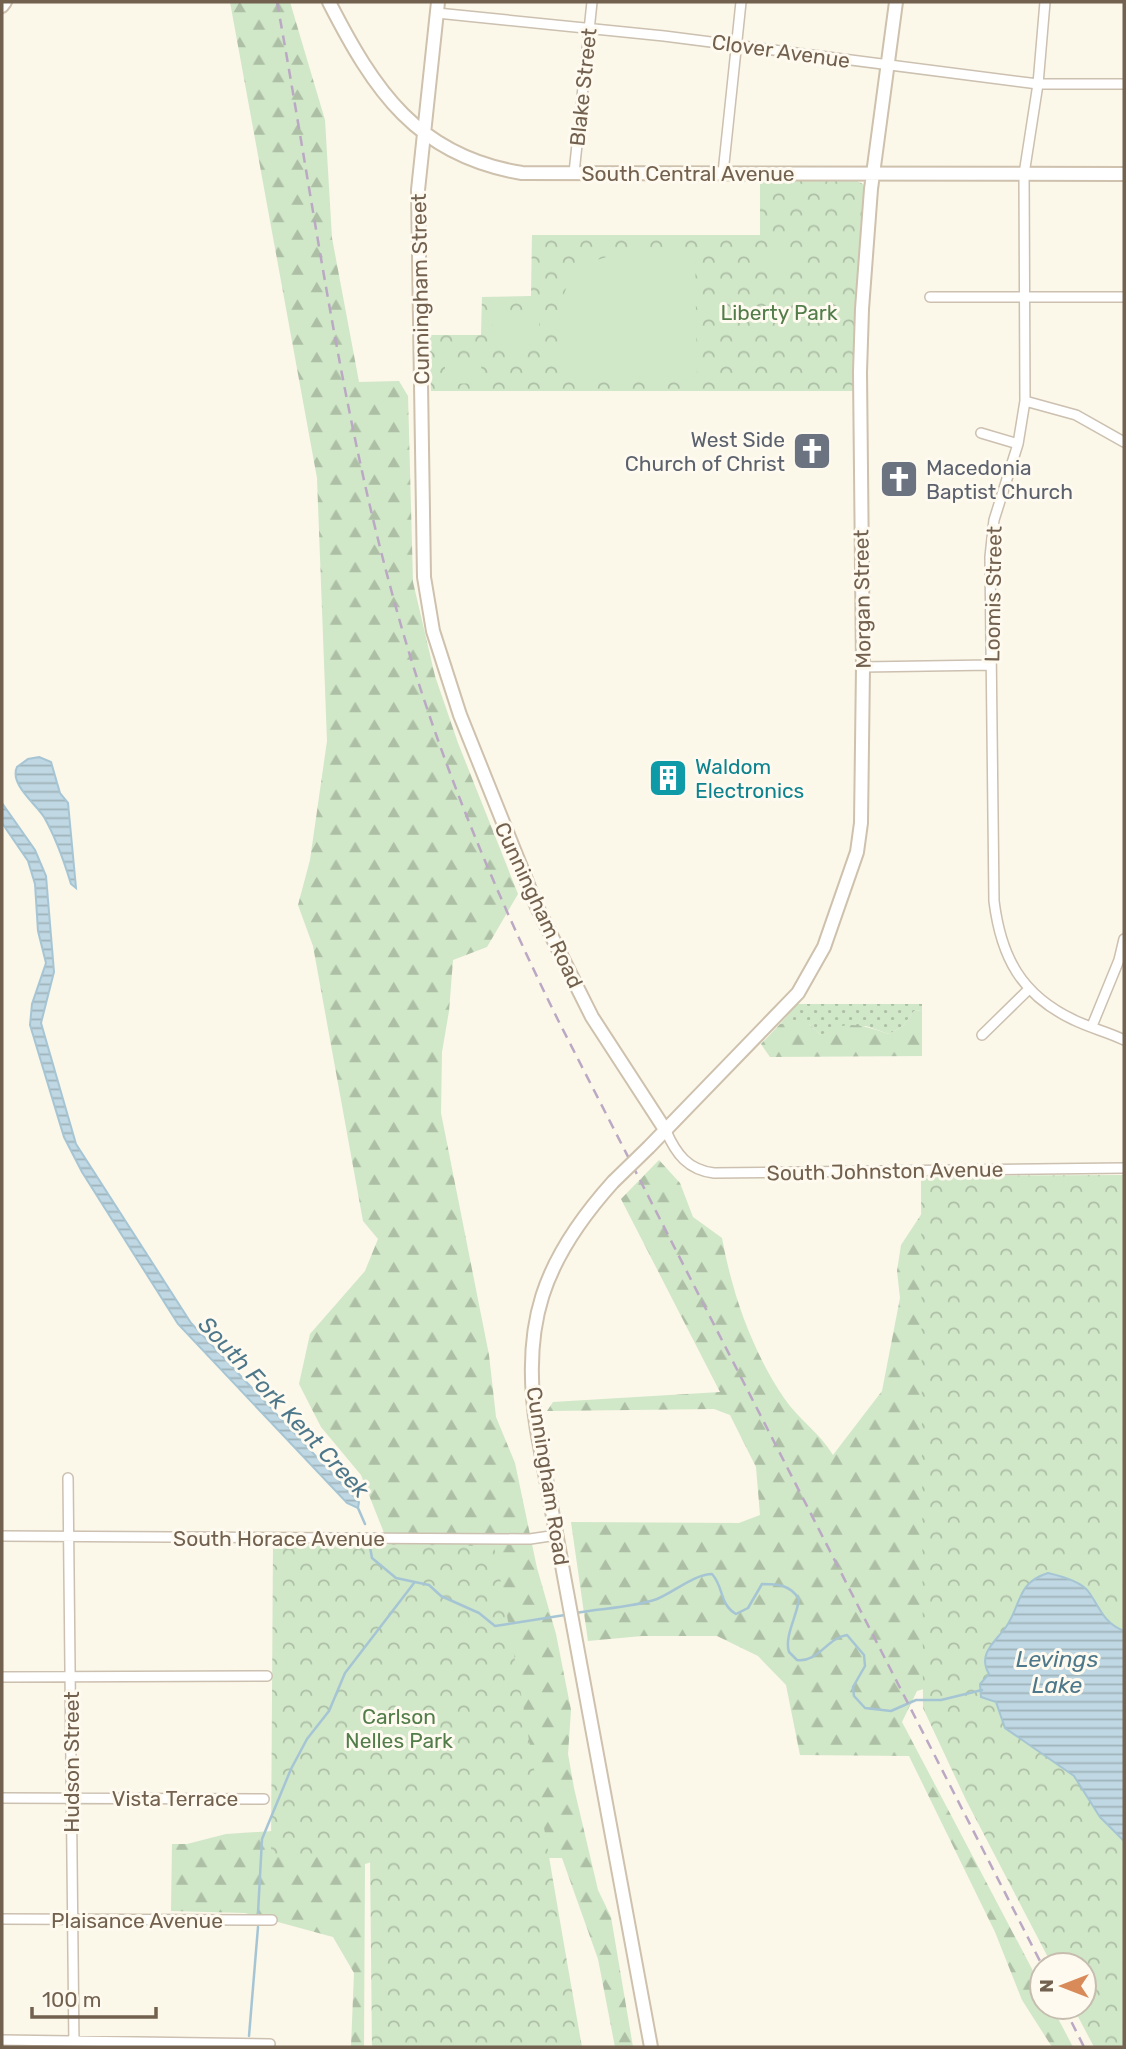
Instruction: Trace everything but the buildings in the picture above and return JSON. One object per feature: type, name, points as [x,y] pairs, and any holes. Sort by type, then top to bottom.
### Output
[{"type":"main road","points":[[2,6],[5,2]]},
{"type":"main road","name":"South Central Avenue","points":[[329,2],[368,72],[424,133],[439,145],[461,156],[497,169],[522,173],[1124,174]]},
{"type":"main road","name":"Morgan Street","points":[[666,1131],[791,1002],[824,947],[857,852],[861,823],[863,667],[860,372],[873,174],[896,2]]},
{"type":"main road","name":"Cunningham Street","points":[[424,577],[418,190],[438,7]]},
{"type":"main road","name":"Cunningham Road","points":[[424,577],[433,631],[460,715],[537,907],[592,1017],[666,1131],[613,1182],[581,1219],[564,1245],[542,1293],[534,1330],[531,1366],[533,1399],[556,1535],[651,2047]]},
{"type":"street","name":"Blake Street","points":[[574,173],[592,2]]},
{"type":"street","points":[[723,173],[741,2]]},
{"type":"street","name":"Loomis Street","points":[[1045,2],[1038,84],[1024,174],[1025,401],[1018,444],[994,520],[990,557],[997,922],[1010,964],[1029,989],[1052,1009],[1124,1040]]},
{"type":"street","name":"Clover Avenue","points":[[438,7],[1038,84],[1124,83]]},
{"type":"street","points":[[930,296],[1124,297]]},
{"type":"street","points":[[1025,401],[1076,415],[1124,442]]},
{"type":"street","points":[[981,433],[1018,444]]},
{"type":"street","points":[[863,667],[991,665]]},
{"type":"street","points":[[1092,1026],[1119,960],[1124,939]]},
{"type":"street","points":[[982,1035],[1029,989]]},
{"type":"street","name":"South Johnston Avenue","points":[[666,1131],[681,1158],[699,1171],[714,1173],[1124,1168]]},
{"type":"street","name":"Hudson Street","points":[[68,1478],[74,2044]]},
{"type":"street","name":"South Horace Avenue","points":[[2,1536],[530,1539],[556,1535]]},
{"type":"street","points":[[2,1677],[267,1676]]},
{"type":"street","name":"Vista Terrace","points":[[2,1798],[264,1798]]},
{"type":"street","name":"Plaisance Avenue","points":[[2,1919],[272,1920]]},
{"type":"street","points":[[2,2040],[74,2044],[270,2044]]},
{"type":"green space","points":[[230,2],[290,2],[325,120],[332,238],[359,382],[399,381],[408,396],[413,582],[435,676],[458,743],[518,894],[487,947],[453,960],[442,1052],[441,1113],[489,1355],[496,1417],[515,1463],[537,1568],[556,1634],[571,1710],[568,1754],[574,1788],[598,1890],[611,1917],[633,2047],[615,2047],[598,1959],[562,1858],[389,1857],[365,1864],[364,2047],[351,2047],[354,1973],[333,1937],[245,1913],[171,1911],[172,1844],[187,1844],[226,1834],[289,1830],[394,1558],[361,1475],[321,1427],[299,1384],[310,1334],[365,1271],[378,1239],[363,1221],[313,946],[298,905],[310,860],[327,741],[317,478]]},
{"type":"green space","name":"Liberty Park","points":[[855,180],[863,184],[867,192],[855,391],[431,391],[429,335],[481,335],[482,297],[531,296],[532,235],[760,235],[760,181]]},
{"type":"green space","points":[[695,250],[697,376],[559,378],[562,302],[569,283],[581,269],[597,260],[616,255]]},
{"type":"green space","points":[[768,250],[794,251],[794,265],[768,265]]},
{"type":"green space","points":[[493,311],[539,311],[539,344],[493,345]]},
{"type":"green space","points":[[481,362],[482,383],[445,384],[445,363]]},
{"type":"green space","points":[[797,1004],[922,1004],[922,1010],[914,1011],[903,1026],[889,1034],[866,1026],[821,1035],[809,1024],[780,1024]]},
{"type":"green space","points":[[922,1010],[922,1056],[770,1057],[761,1044],[780,1024],[809,1024],[821,1035],[847,1025],[889,1034],[903,1026],[914,1011]]},
{"type":"green space","points":[[659,1160],[680,1183],[693,1217],[722,1238],[731,1280],[762,1361],[790,1406],[833,1455],[882,1391],[900,1298],[897,1271],[901,1245],[930,1201],[940,1684],[917,1691],[902,1722],[1028,1961],[1028,2009],[995,1932],[909,1756],[800,1755],[786,1685],[758,1656],[717,1636],[642,1636],[588,1641],[571,1522],[739,1523],[760,1515],[756,1467],[730,1415],[714,1409],[547,1411],[553,1402],[720,1392],[621,1199]]},
{"type":"green space","points":[[1124,1175],[1124,2047],[1094,2047],[1080,2021],[1098,2021],[1098,1951],[1045,1951],[966,1800],[923,1708],[921,1176]]},
{"type":"green space","name":"Carlson Nelles Park","points":[[273,1543],[494,1546],[582,2047],[372,2047],[370,1855],[271,1855]]},
{"type":"green space","points":[[1035,2021],[1059,2021],[1073,2047],[1052,2047]]},
{"type":"water","points":[[39,757],[51,762],[60,793],[68,803],[76,888],[71,884],[44,817],[17,780],[17,767],[28,759]]},
{"type":"water","points":[[2,803],[35,850],[46,876],[54,972],[41,1023],[76,1144],[191,1323],[359,1502],[358,1508],[347,1503],[178,1324],[82,1172],[64,1137],[30,1025],[32,1004],[46,963],[38,931],[35,884],[28,861],[2,823]]},
{"type":"water","name":"Levings Lake","points":[[1048,1573],[1070,1579],[1085,1587],[1111,1624],[1124,1631],[1124,1841],[1100,1817],[1074,1776],[1005,1728],[996,1702],[981,1697],[980,1684],[989,1674],[986,1654],[1006,1627],[1025,1588],[1030,1582]]},
{"type":"waterway","name":"South Fork Kent Creek","points":[[358,1508],[365,1524]]},
{"type":"waterway","name":"South Fork Kent Creek","points":[[370,1547],[372,1558],[396,1578],[429,1585],[441,1596],[479,1613],[495,1626],[565,1615]]},
{"type":"waterway","name":"South Fork Kent Creek","points":[[575,1613],[647,1602],[699,1577],[712,1574],[724,1600],[736,1614],[748,1608],[762,1584],[779,1585],[788,1588],[799,1599],[788,1640],[789,1652],[797,1660],[811,1658],[847,1635],[864,1655],[865,1666],[853,1687],[854,1696],[865,1708],[891,1711],[916,1700],[941,1700],[982,1690]]},
{"type":"waterway","points":[[258,1913],[262,1839],[291,1769],[307,1739],[329,1711],[345,1673],[414,1583]]},
{"type":"waterway","points":[[249,2036],[258,1927]]},
{"type":"railway","points":[[277,2],[328,299],[373,520],[425,703],[464,811],[558,1020],[1035,1951]]},
{"type":"railway","points":[[1071,2021],[1084,2047]]},
{"type":"place","name":"West Side Church of Christ","points":[[812,451]]},
{"type":"place","name":"Macedonia Baptist Church","points":[[899,479]]},
{"type":"place","name":"Waldom Electronics","points":[[668,778]]}]
